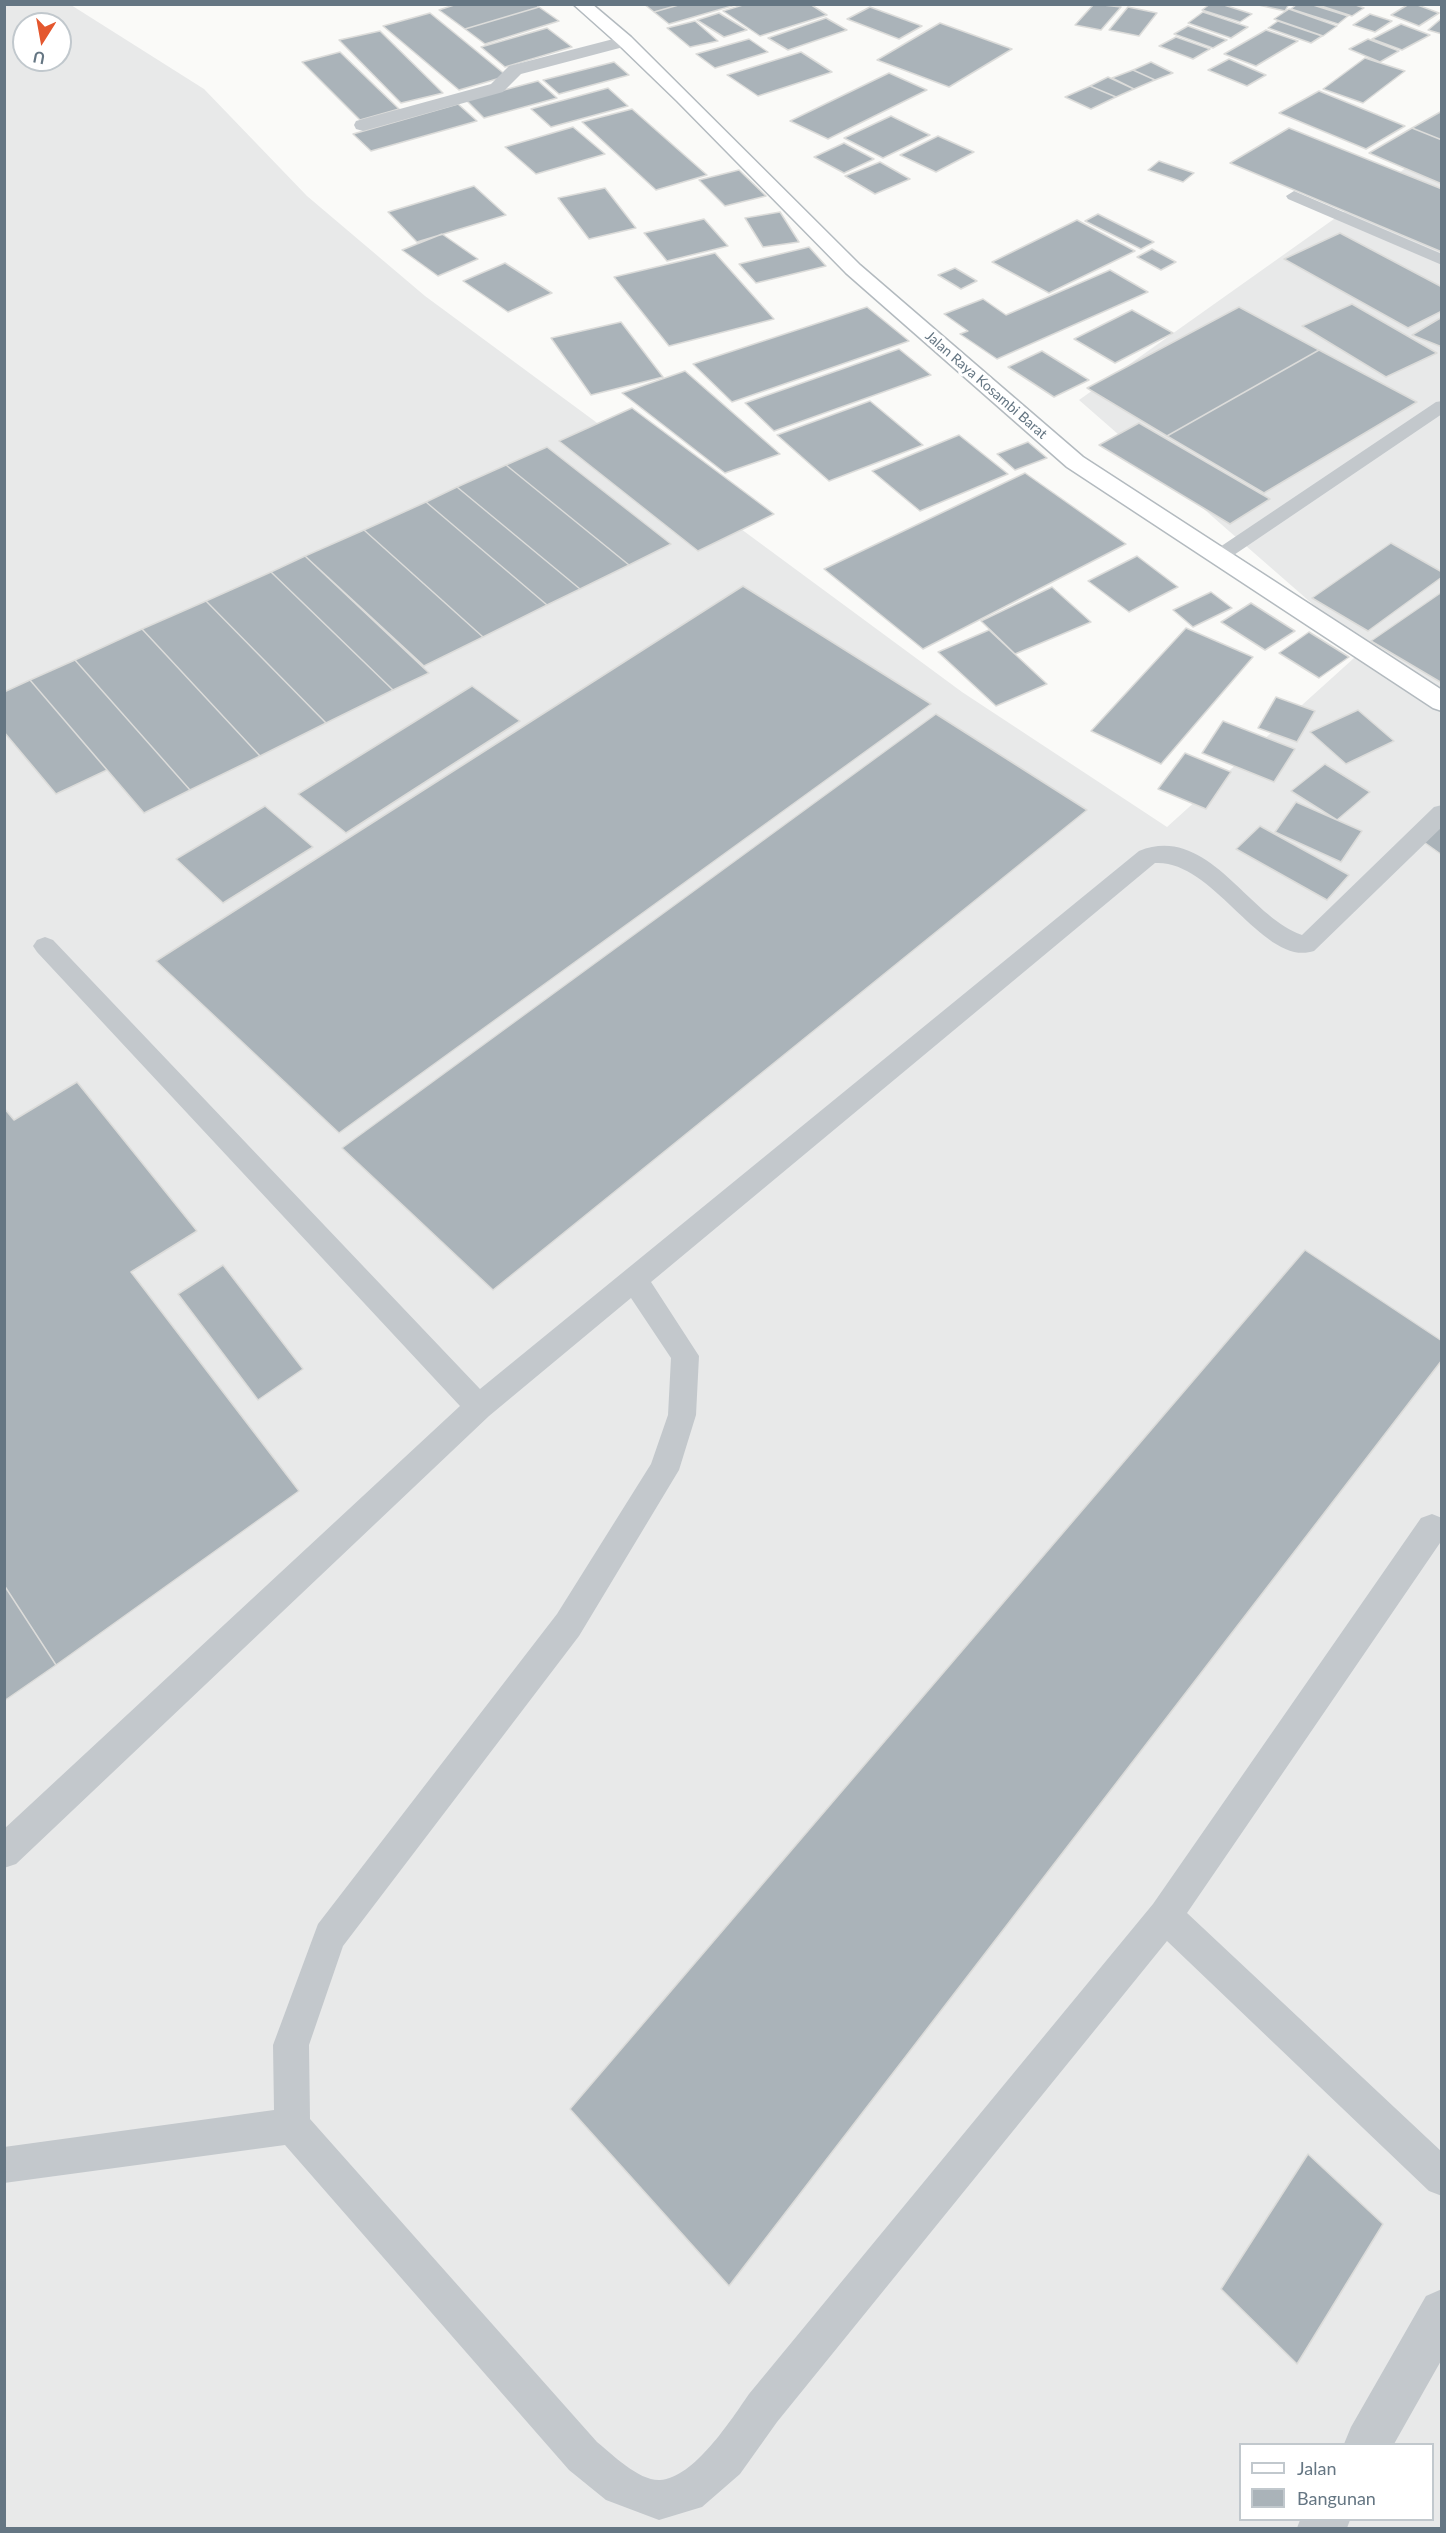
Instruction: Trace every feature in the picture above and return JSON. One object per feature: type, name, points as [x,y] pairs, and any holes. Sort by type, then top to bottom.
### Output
[{"type":"main road","name":"Jalan Raya Kosambi Barat","points":[[581,4],[625,41],[853,270],[1075,462],[1218,558],[1442,702]]},
{"type":"street","points":[[363,125],[497,88],[515,70],[625,41]]},
{"type":"street","points":[[1369,2443],[1442,2313]]},
{"type":"lane","points":[[1294,196],[1442,260]]},
{"type":"lane","points":[[1218,558],[1442,406]]},
{"type":"lane","points":[[4,1852],[479,1407],[1149,855],[1176,855],[1195,863],[1284,938],[1306,945],[1442,813]]},
{"type":"lane","points":[[45,946],[479,1407]]},
{"type":"lane","points":[[634,1280],[685,1356],[682,1415],[664,1470],[568,1625],[330,1936],[291,2045],[292,2126],[583,2456],[620,2486],[658,2500],[688,2493],[726,2460],[763,2408],[1165,1916],[1432,1528]]},
{"type":"lane","points":[[1165,1916],[1442,2178]]},
{"type":"lane","points":[[4,2164],[292,2126]]},
{"type":"shaded area","points":[[5,5],[71,5],[204,89],[307,196],[425,296],[962,692],[1167,827],[1364,649],[1079,400],[1441,143],[1441,2528],[5,2528]]},
{"type":"building","points":[[457,4],[535,4],[539,7],[465,29],[439,10]]},
{"type":"building","points":[[644,4],[682,4],[654,12]]},
{"type":"building","points":[[682,4],[739,4],[669,24],[654,12]]},
{"type":"building","points":[[746,4],[810,4],[827,15],[760,36],[723,11]]},
{"type":"building","points":[[1094,4],[1121,7],[1101,30],[1075,25]]},
{"type":"building","points":[[1210,4],[1221,4],[1252,14],[1240,22],[1202,10]]},
{"type":"building","points":[[1254,4],[1289,4],[1285,11]]},
{"type":"building","points":[[1297,4],[1310,4],[1348,16],[1338,24],[1291,9]]},
{"type":"building","points":[[1315,4],[1353,4],[1364,8],[1352,16]]},
{"type":"building","points":[[1409,4],[1439,13],[1419,26],[1391,15]]},
{"type":"building","points":[[539,7],[559,21],[485,44],[465,29]]},
{"type":"building","points":[[870,7],[922,26],[899,39],[847,19]]},
{"type":"building","points":[[1128,7],[1157,13],[1139,36],[1109,30]]},
{"type":"building","points":[[1289,9],[1337,26],[1323,36],[1274,19]]},
{"type":"building","points":[[1203,12],[1248,27],[1231,38],[1188,23]]},
{"type":"building","points":[[430,13],[507,76],[459,90],[383,26]]},
{"type":"building","points":[[719,13],[747,30],[724,37],[697,20]]},
{"type":"building","points":[[1370,14],[1392,21],[1375,32],[1353,25]]},
{"type":"building","points":[[826,18],[847,30],[788,50],[768,38]]},
{"type":"building","points":[[1442,18],[1442,34],[1428,30]]},
{"type":"building","points":[[695,21],[718,41],[690,47],[667,28]]},
{"type":"building","points":[[1278,21],[1322,36],[1311,43],[1268,28]]},
{"type":"building","points":[[940,23],[1012,49],[949,87],[877,60]]},
{"type":"building","points":[[1401,24],[1430,35],[1402,50],[1372,39]]},
{"type":"building","points":[[1188,26],[1227,40],[1213,48],[1174,34]]},
{"type":"building","points":[[547,28],[572,47],[505,67],[481,47]]},
{"type":"building","points":[[1266,30],[1298,41],[1256,66],[1224,54]]},
{"type":"building","points":[[380,31],[443,93],[401,103],[339,40]]},
{"type":"building","points":[[1176,37],[1210,49],[1193,59],[1159,46]]},
{"type":"building","points":[[749,39],[768,52],[715,68],[696,54]]},
{"type":"building","points":[[1368,39],[1399,51],[1380,62],[1349,49]]},
{"type":"building","points":[[340,52],[399,109],[360,120],[302,62]]},
{"type":"building","points":[[801,52],[832,72],[758,96],[727,75]]},
{"type":"building","points":[[1365,58],[1405,71],[1363,103],[1323,89]]},
{"type":"building","points":[[1229,59],[1266,75],[1247,86],[1208,70]]},
{"type":"building","points":[[614,62],[629,75],[559,94],[543,80]]},
{"type":"building","points":[[1151,62],[1173,73],[1155,80],[1133,70]]},
{"type":"building","points":[[1133,70],[1155,80],[1134,89],[1112,78]]},
{"type":"building","points":[[889,73],[927,90],[828,139],[790,121]]},
{"type":"building","points":[[1108,77],[1134,89],[1116,97],[1090,86]]},
{"type":"building","points":[[538,81],[557,98],[484,118],[466,100]]},
{"type":"building","points":[[1090,86],[1116,97],[1091,109],[1065,97]]},
{"type":"building","points":[[608,88],[628,106],[551,127],[531,109]]},
{"type":"building","points":[[1319,91],[1405,126],[1366,149],[1279,113]]},
{"type":"building","points":[[458,104],[477,121],[371,151],[353,134]]},
{"type":"building","points":[[632,109],[707,175],[656,190],[582,122]]},
{"type":"building","points":[[1442,111],[1442,140],[1412,128]]},
{"type":"building","points":[[891,116],[930,135],[883,158],[844,138]]},
{"type":"building","points":[[573,127],[605,154],[536,174],[505,147]]},
{"type":"building","points":[[1289,128],[1442,189],[1442,252],[1230,163]]},
{"type":"building","points":[[1412,128],[1442,140],[1442,184],[1369,153]]},
{"type":"building","points":[[938,136],[974,152],[936,172],[900,155]]},
{"type":"building","points":[[844,143],[874,159],[844,173],[814,157]]},
{"type":"building","points":[[1159,161],[1194,173],[1183,182],[1148,170]]},
{"type":"building","points":[[880,162],[910,179],[875,194],[845,176]]},
{"type":"building","points":[[739,170],[766,196],[725,206],[699,180]]},
{"type":"building","points":[[474,186],[506,215],[417,242],[388,212]]},
{"type":"building","points":[[605,188],[636,228],[589,239],[558,198]]},
{"type":"building","points":[[780,212],[799,242],[763,247],[745,218]]},
{"type":"building","points":[[1098,214],[1154,242],[1141,249],[1085,221]]},
{"type":"building","points":[[704,219],[728,246],[667,261],[644,233]]},
{"type":"building","points":[[1077,220],[1135,251],[1049,293],[992,262]]},
{"type":"building","points":[[1340,233],[1442,287],[1442,311],[1408,328],[1284,259]]},
{"type":"building","points":[[442,234],[478,259],[438,276],[402,250]]},
{"type":"building","points":[[809,247],[826,266],[756,283],[739,264]]},
{"type":"building","points":[[1152,249],[1176,262],[1161,270],[1137,257]]},
{"type":"building","points":[[715,253],[774,319],[669,346],[614,277]]},
{"type":"building","points":[[505,263],[552,293],[508,312],[463,281]]},
{"type":"building","points":[[955,268],[977,281],[961,289],[938,275]]},
{"type":"building","points":[[1110,270],[1148,292],[997,359],[960,334],[968,331],[944,314],[983,299],[1006,315]]},
{"type":"building","points":[[1352,304],[1437,353],[1386,377],[1302,326]]},
{"type":"building","points":[[867,307],[909,341],[732,402],[693,364]]},
{"type":"building","points":[[1239,307],[1319,350],[1167,436],[1087,388]]},
{"type":"building","points":[[1132,310],[1173,333],[1115,363],[1074,339]]},
{"type":"building","points":[[1442,317],[1442,347],[1412,335]]},
{"type":"building","points":[[621,322],[663,377],[591,395],[551,338]]},
{"type":"building","points":[[899,349],[931,375],[774,431],[745,403]]},
{"type":"building","points":[[1319,350],[1417,402],[1264,493],[1167,436]]},
{"type":"building","points":[[1042,351],[1089,380],[1054,397],[1008,367]]},
{"type":"building","points":[[685,371],[780,454],[725,473],[622,393]]},
{"type":"building","points":[[870,401],[923,445],[829,481],[777,435]]},
{"type":"building","points":[[632,408],[774,514],[698,551],[559,441]]},
{"type":"building","points":[[1139,423],[1270,499],[1230,524],[1099,445]]},
{"type":"building","points":[[959,435],[1008,474],[920,511],[872,471]]},
{"type":"building","points":[[1028,442],[1047,458],[1015,470],[997,454]]},
{"type":"building","points":[[547,447],[671,544],[629,565],[506,465]]},
{"type":"building","points":[[506,465],[629,565],[580,589],[457,487]]},
{"type":"building","points":[[1025,473],[1126,544],[923,649],[824,569]]},
{"type":"building","points":[[457,487],[580,589],[547,605],[426,502]]},
{"type":"building","points":[[426,502],[547,605],[483,637],[364,530]]},
{"type":"building","points":[[364,530],[483,637],[424,666],[305,556]]},
{"type":"building","points":[[1391,543],[1442,572],[1442,577],[1368,631],[1312,598]]},
{"type":"building","points":[[305,556],[429,673],[393,690],[271,572]]},
{"type":"building","points":[[1137,556],[1178,587],[1129,612],[1088,581]]},
{"type":"building","points":[[271,572],[393,690],[326,723],[206,601]]},
{"type":"building","points":[[743,586],[931,704],[339,1133],[156,961]]},
{"type":"building","points":[[1052,587],[1091,622],[1015,654],[981,621]]},
{"type":"building","points":[[1211,592],[1232,608],[1193,627],[1173,610]]},
{"type":"building","points":[[1442,592],[1442,683],[1371,641]]},
{"type":"building","points":[[206,601],[326,723],[260,756],[142,629]]},
{"type":"building","points":[[1251,603],[1295,631],[1265,650],[1221,622]]},
{"type":"building","points":[[1186,628],[1253,657],[1161,764],[1091,731]]},
{"type":"building","points":[[142,629],[260,756],[190,790],[75,660]]},
{"type":"building","points":[[989,630],[1047,684],[996,706],[938,652]]},
{"type":"building","points":[[1309,632],[1349,657],[1319,678],[1279,653]]},
{"type":"building","points":[[75,660],[190,790],[144,813],[30,680]]},
{"type":"building","points":[[30,680],[107,770],[56,794],[4,732],[4,692]]},
{"type":"building","points":[[472,686],[520,721],[346,833],[298,794]]},
{"type":"building","points":[[1276,697],[1315,711],[1297,742],[1258,728]]},
{"type":"building","points":[[1358,710],[1394,741],[1346,764],[1310,732]]},
{"type":"building","points":[[936,714],[1087,810],[493,1290],[342,1148]]},
{"type":"building","points":[[1223,721],[1295,749],[1274,782],[1202,753]]},
{"type":"building","points":[[1185,753],[1231,772],[1206,809],[1158,789]]},
{"type":"building","points":[[1325,764],[1370,792],[1337,820],[1291,791]]},
{"type":"building","points":[[1296,802],[1362,831],[1341,862],[1275,832]]},
{"type":"building","points":[[265,806],[313,847],[223,903],[176,859]]},
{"type":"building","points":[[1260,826],[1349,875],[1327,900],[1236,849]]},
{"type":"building","points":[[1442,826],[1442,855],[1421,840]]},
{"type":"building","points":[[77,1082],[197,1231],[131,1272],[299,1491],[56,1665],[4,1585],[4,1108],[14,1120]]},
{"type":"building","points":[[1305,1250],[1442,1341],[1442,1360],[729,2286],[570,2109]]},
{"type":"building","points":[[223,1265],[303,1369],[258,1400],[178,1294]]},
{"type":"building","points":[[4,1585],[56,1665],[4,1701]]},
{"type":"building","points":[[1308,2154],[1383,2224],[1297,2364],[1221,2289]]}]
